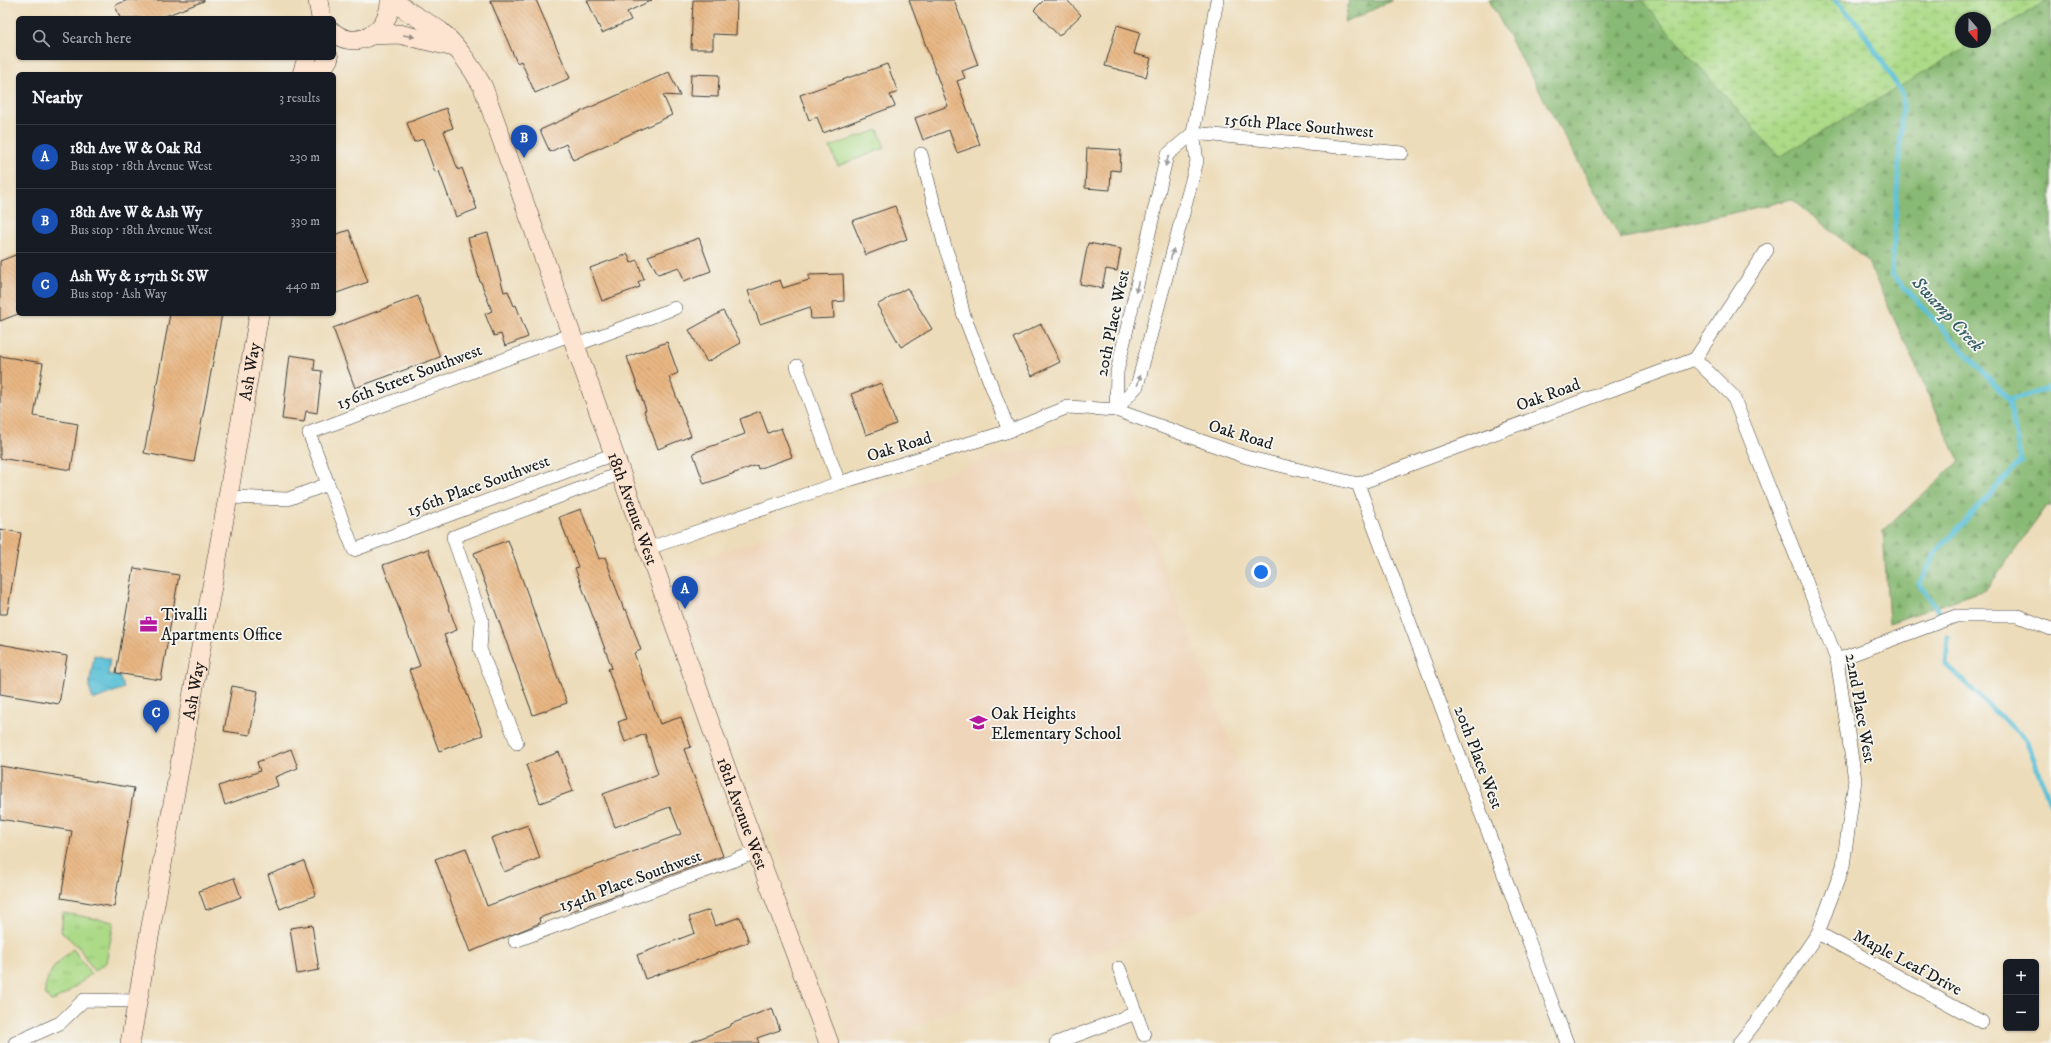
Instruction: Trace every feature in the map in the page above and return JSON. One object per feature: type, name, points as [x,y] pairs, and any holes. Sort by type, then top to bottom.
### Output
[{"type":"street","points":[[336,48],[341,37],[358,40],[381,28],[387,18],[390,0]]},
{"type":"street","name":"18th Avenue West","points":[[394,0],[401,7],[441,32],[464,57],[483,87],[757,852],[829,1043]]},
{"type":"street","name":"20th Place West","points":[[1116,410],[1137,386],[1197,161],[1193,133],[1217,0]]},
{"type":"street","points":[[370,35],[399,34],[454,47]]},
{"type":"street","points":[[303,72],[306,60]]},
{"type":"street","points":[[320,72],[328,60]]},
{"type":"street","name":"20th Place West","points":[[1116,410],[1117,372],[1168,155],[1193,133]]},
{"type":"street","name":"156th Place Southwest","points":[[1193,133],[1402,153]]},
{"type":"street","points":[[921,154],[945,247],[955,276],[963,313],[1009,432]]},
{"type":"street","points":[[1695,359],[1767,250]]},
{"type":"street","points":[[574,340],[675,308]]},
{"type":"street","name":"Ash Way","points":[[130,1043],[228,497],[259,316]]},
{"type":"street","name":"156th Street Southwest","points":[[328,484],[309,433],[574,340]]},
{"type":"street","name":"Oak Road","points":[[649,548],[839,483],[1009,432],[1068,407],[1116,410],[1246,457],[1358,484],[1695,359]]},
{"type":"street","name":"22nd Place West","points":[[1695,359],[1733,396],[1837,660],[1855,780],[1843,866],[1818,934],[1763,1013],[1739,1043]]},
{"type":"street","points":[[797,366],[839,483]]},
{"type":"street","name":"156th Place Southwest","points":[[328,484],[354,550],[614,454]]},
{"type":"street","points":[[517,743],[480,649],[482,620],[453,537],[621,473]]},
{"type":"street","points":[[228,497],[288,499],[328,484]]},
{"type":"street","name":"20th Place West","points":[[1358,484],[1567,1043]]},
{"type":"street","points":[[1837,660],[1956,616],[2018,616],[2051,629]]},
{"type":"street","name":"154th Place Southwest","points":[[515,941],[757,852]]},
{"type":"street","name":"Maple Leaf Drive","points":[[1818,934],[1982,1022]]},
{"type":"street","points":[[1119,968],[1144,1035]]},
{"type":"street","points":[[15,1043],[60,1023],[84,1000],[138,1001]]},
{"type":"street","points":[[1056,1043],[1136,1013]]},
{"type":"shaded area","name":"Oak Heights Elementary School","points":[[1115,438],[1282,877],[872,1043],[849,1043],[676,568],[1004,453]]},
{"type":"green space","points":[[1349,0],[1393,0],[1345,23]]},
{"type":"green space","points":[[1489,0],[2051,0],[2051,505],[2047,506],[1987,589],[1889,623],[1883,531],[1959,461],[1867,260],[1792,199],[1621,239]]},
{"type":"green space","points":[[1641,0],[2048,0],[1991,33],[1991,12],[1955,12],[1955,48],[1966,48],[1779,157]]},
{"type":"green space","points":[[878,130],[885,148],[838,166],[830,147]]},
{"type":"green space","points":[[63,913],[114,922],[106,963],[94,971],[80,949],[61,931]]},
{"type":"green space","points":[[73,949],[91,974],[65,994],[51,1001],[45,994],[47,980],[53,968]]},
{"type":"water","points":[[94,655],[110,659],[108,674],[119,676],[124,688],[93,700],[89,687]]},
{"type":"building","points":[[128,0],[204,0],[165,16],[119,16],[115,5]]},
{"type":"building","points":[[490,0],[536,0],[570,78],[535,93],[521,61],[517,63]]},
{"type":"building","points":[[587,0],[652,0],[627,12],[631,20],[602,33]]},
{"type":"building","points":[[693,0],[737,0],[736,35],[713,34],[713,49],[691,49]]},
{"type":"building","points":[[909,0],[954,0],[978,65],[962,71],[965,78],[957,81],[980,145],[957,153],[949,130],[923,140],[915,118],[948,106]]},
{"type":"building","points":[[1044,0],[1067,0],[1081,15],[1059,36],[1034,10]]},
{"type":"building","points":[[1117,25],[1140,32],[1134,54],[1151,58],[1146,77],[1105,66]]},
{"type":"building","points":[[887,64],[898,92],[890,95],[895,106],[823,133],[817,117],[809,120],[800,95]]},
{"type":"building","points":[[669,72],[680,96],[663,95],[672,115],[573,160],[566,144],[550,152],[540,130]]},
{"type":"building","points":[[691,74],[719,75],[718,97],[690,96]]},
{"type":"building","points":[[446,108],[453,128],[444,131],[458,170],[462,168],[477,209],[456,217],[439,171],[435,172],[423,139],[414,142],[407,123]]},
{"type":"building","points":[[1087,148],[1121,150],[1120,171],[1111,170],[1110,190],[1085,188]]},
{"type":"building","points":[[895,206],[907,239],[866,255],[852,221]]},
{"type":"building","points":[[349,230],[368,282],[336,293],[336,234]]},
{"type":"building","points":[[488,233],[504,292],[508,291],[514,306],[516,305],[528,337],[505,346],[501,334],[494,336],[485,314],[492,311],[480,282],[468,238]]},
{"type":"building","points":[[699,238],[711,271],[684,281],[679,267],[658,274],[648,256]]},
{"type":"building","points":[[1088,243],[1121,249],[1117,271],[1106,269],[1102,288],[1080,284]]},
{"type":"building","points":[[628,254],[631,263],[637,260],[644,279],[638,282],[640,287],[602,301],[590,268]]},
{"type":"building","points":[[16,255],[16,315],[0,321],[0,261]]},
{"type":"building","points":[[843,274],[844,301],[833,302],[834,318],[811,319],[810,307],[760,324],[748,291],[780,280],[783,288],[809,280],[809,275]]},
{"type":"building","points":[[907,288],[932,329],[901,347],[877,305]]},
{"type":"building","points":[[418,296],[440,357],[355,388],[333,328]]},
{"type":"building","points":[[723,311],[741,343],[707,362],[689,330]]},
{"type":"building","points":[[170,316],[222,316],[194,462],[144,453]]},
{"type":"building","points":[[1041,324],[1060,362],[1032,376],[1013,338]]},
{"type":"building","points":[[667,342],[678,373],[669,377],[691,436],[658,449],[627,357]]},
{"type":"building","points":[[290,355],[315,359],[314,370],[322,371],[317,413],[306,411],[304,422],[282,419]]},
{"type":"building","points":[[0,356],[43,363],[34,416],[78,424],[71,470],[0,458]]},
{"type":"building","points":[[881,383],[896,424],[866,435],[851,394]]},
{"type":"building","points":[[760,411],[768,433],[781,428],[792,457],[758,469],[757,465],[704,484],[693,453],[745,434],[740,419]]},
{"type":"building","points":[[581,509],[599,559],[605,557],[624,610],[626,609],[641,650],[634,653],[660,724],[681,717],[691,747],[684,749],[723,856],[651,882],[649,877],[621,887],[622,893],[569,912],[567,908],[539,918],[540,923],[470,952],[435,859],[466,848],[487,906],[681,834],[670,807],[615,827],[603,794],[658,774],[645,734],[625,742],[618,722],[626,719],[608,669],[612,668],[575,568],[578,567],[559,517]]},
{"type":"building","points":[[0,529],[21,533],[7,614],[0,614]]},
{"type":"building","points":[[508,540],[567,703],[533,715],[474,553]]},
{"type":"building","points":[[428,549],[457,630],[444,635],[483,735],[439,751],[409,670],[420,666],[383,565]]},
{"type":"building","name":"Tivalli Apartments Office","points":[[134,568],[179,575],[161,680],[116,673]]},
{"type":"building","points":[[0,644],[67,656],[59,704],[0,694]]},
{"type":"building","points":[[232,686],[258,691],[250,735],[224,731]]},
{"type":"building","points":[[291,749],[298,768],[275,777],[278,786],[225,805],[219,786],[260,771],[257,762]]},
{"type":"building","points":[[559,752],[573,791],[540,803],[526,765]]},
{"type":"building","points":[[0,766],[134,788],[114,907],[61,898],[72,831],[0,819]]},
{"type":"building","points":[[528,825],[540,858],[504,872],[491,838]]},
{"type":"building","points":[[304,861],[316,895],[280,909],[268,875]]},
{"type":"building","points":[[234,878],[241,897],[206,910],[199,891]]},
{"type":"building","points":[[709,910],[715,926],[740,917],[749,942],[645,979],[637,955],[695,933],[689,917]]},
{"type":"building","points":[[312,925],[319,970],[297,974],[290,928]]},
{"type":"building","points":[[772,1008],[780,1030],[757,1038],[759,1043],[689,1043],[731,1026],[731,1024]]},
{"type":"waterway","name":"Swamp Creek","points":[[1835,0],[1859,25],[1903,95],[1892,274],[2009,400],[2021,461],[1936,552],[1919,584],[1940,614]]},
{"type":"waterway","points":[[2009,400],[2051,388]]},
{"type":"waterway","name":"Swamp Creek","points":[[1948,637],[1946,665],[2026,740],[2051,805]]},
{"type":"place","name":"18th Ave W & Ash Wy","points":[[524,158]]},
{"type":"place","name":"18th Ave W & Oak Rd","points":[[685,609]]},
{"type":"place","name":"Tivalli Apartments Office","points":[[148,624]]},
{"type":"place","name":"Oak Heights Elementary School","points":[[978,723]]},
{"type":"place","name":"Ash Wy & 157th St SW","points":[[156,733]]}]
